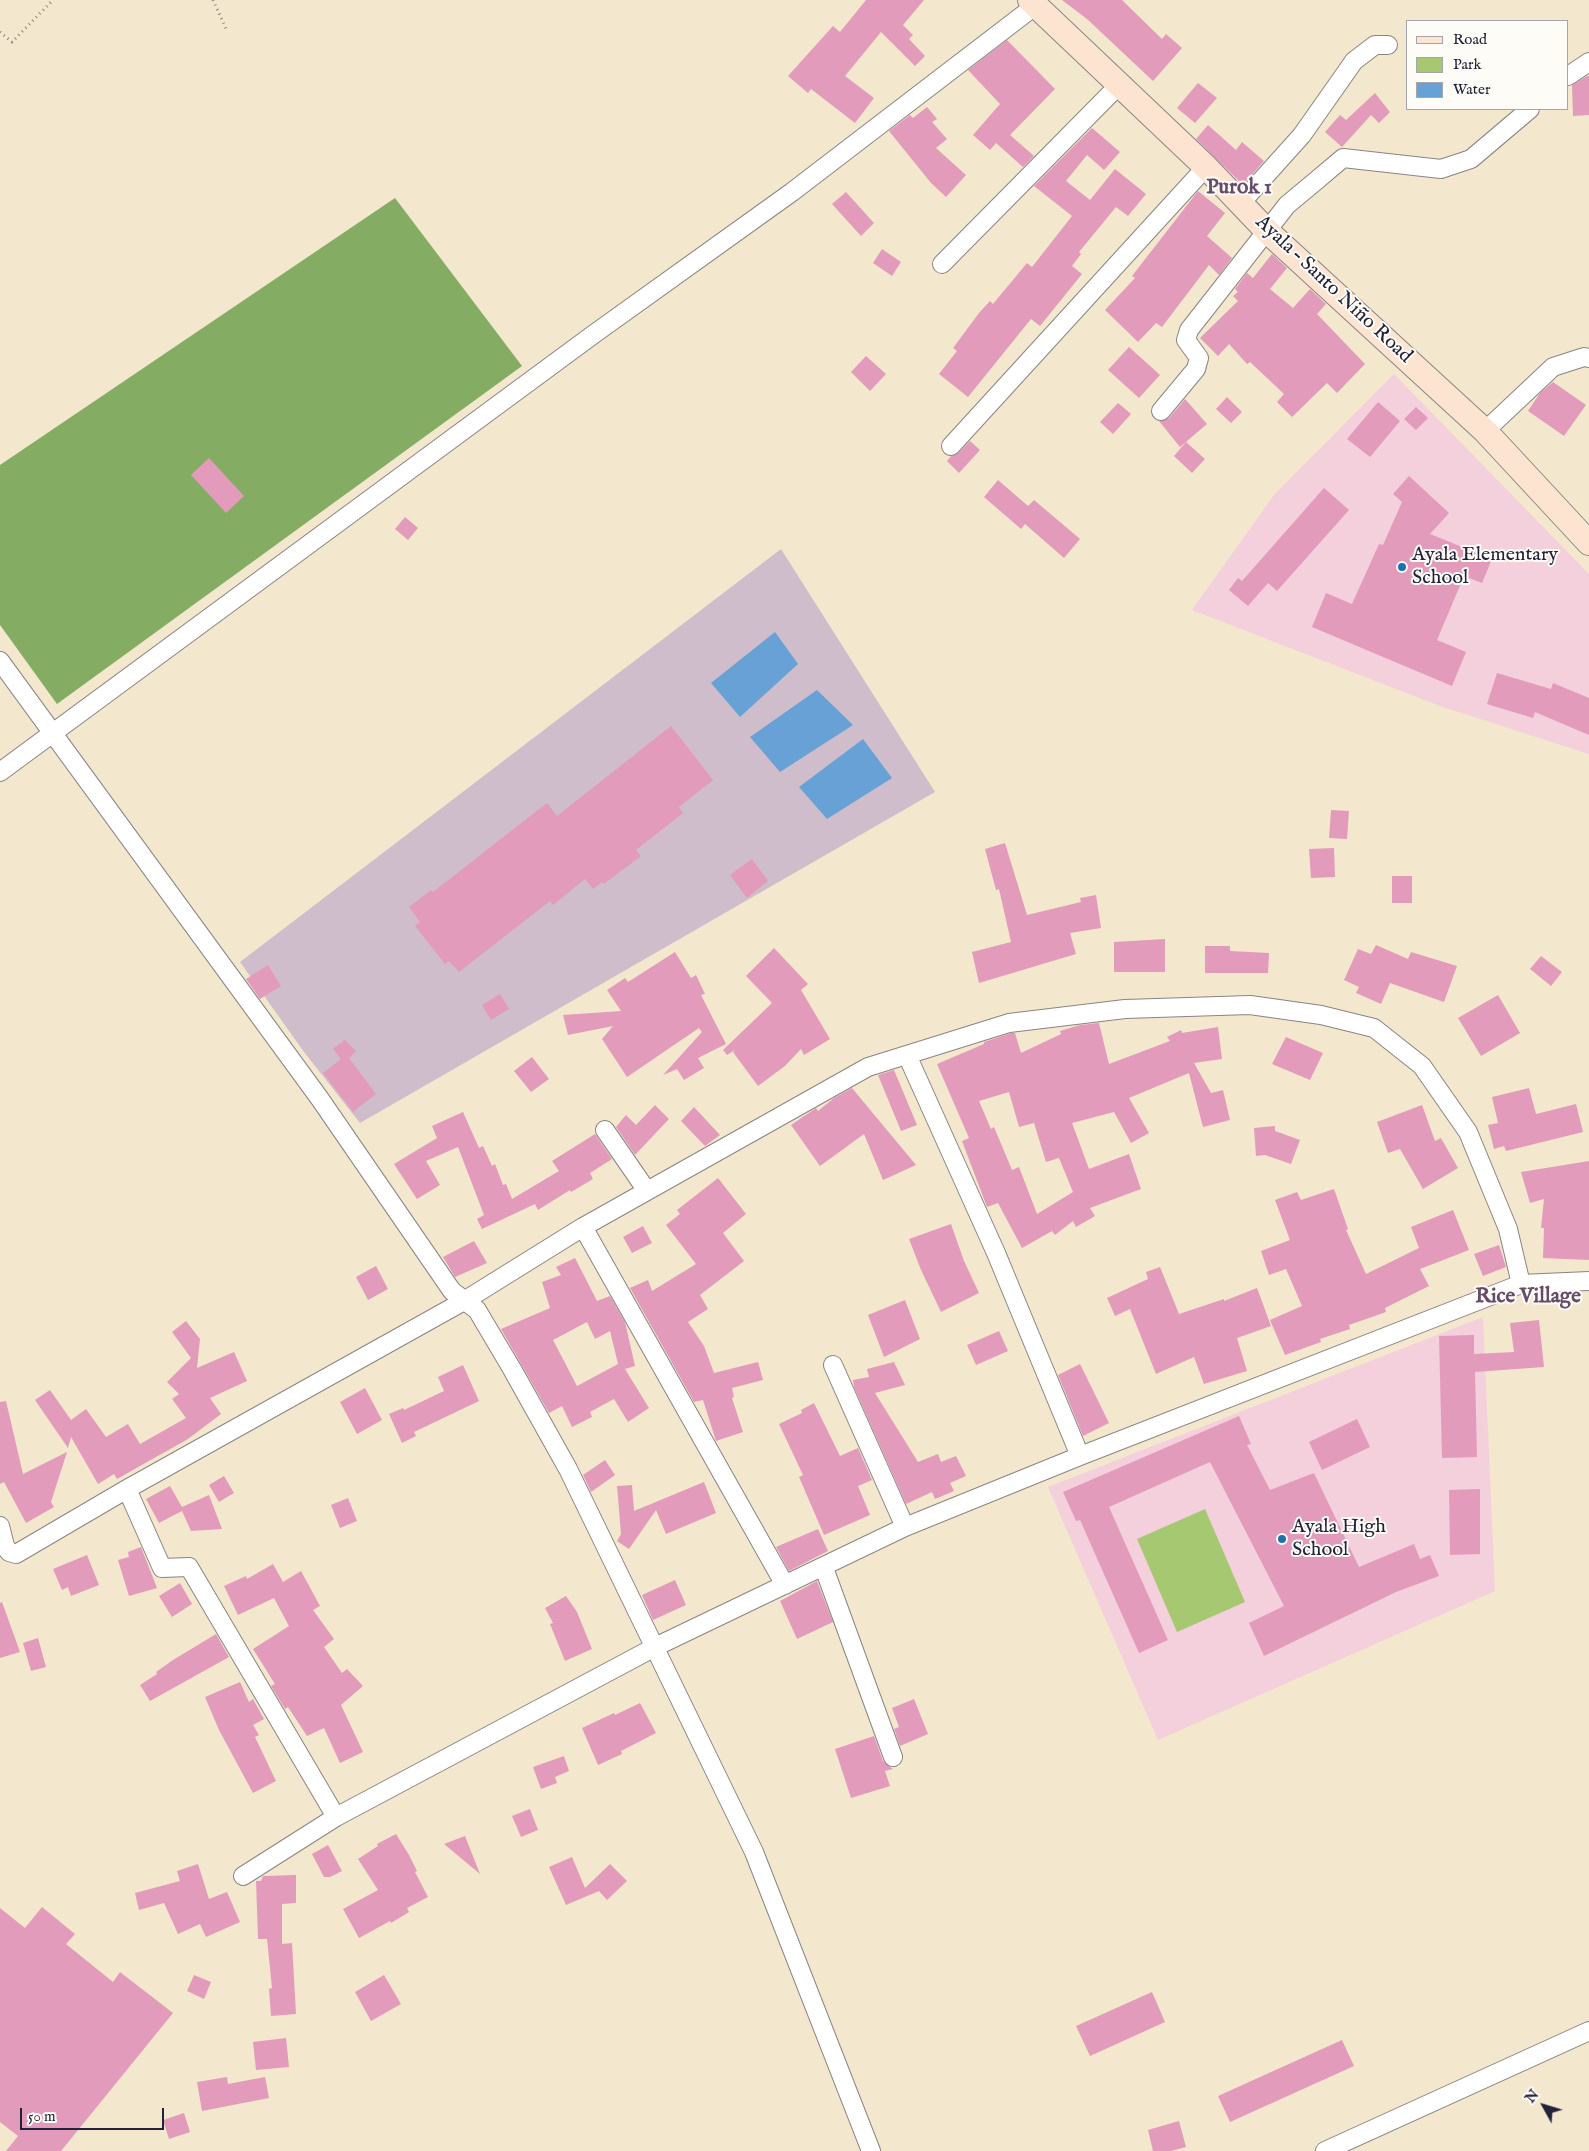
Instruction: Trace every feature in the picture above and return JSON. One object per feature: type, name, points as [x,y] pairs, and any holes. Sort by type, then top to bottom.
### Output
[{"type":"street","name":"Ayala – Santo Niño Road","points":[[1033,3],[1206,167],[1267,231],[1485,431],[1589,543]]},
{"type":"street","points":[[0,772],[594,334],[792,192],[1033,3]]},
{"type":"street","points":[[1240,204],[1302,135],[1354,61],[1375,44],[1388,45]]},
{"type":"street","points":[[1569,75],[1589,62]]},
{"type":"street","points":[[942,264],[1119,85]]},
{"type":"street","points":[[1161,411],[1196,369],[1199,358],[1186,340],[1189,330],[1286,205],[1343,158],[1442,169],[1471,159],[1529,110]]},
{"type":"street","points":[[951,446],[1206,167]]},
{"type":"street","points":[[1485,431],[1553,367],[1584,357],[1589,358]]},
{"type":"street","points":[[0,661],[320,1099],[452,1291],[477,1310],[568,1469],[754,1852],[871,2151]]},
{"type":"street","points":[[0,1526],[5,1546],[9,1552],[16,1554],[128,1489],[464,1302],[583,1227],[868,1067],[1009,1023],[1125,1009],[1250,1005],[1321,1015],[1374,1028],[1422,1066],[1468,1132],[1508,1229],[1521,1284]]},
{"type":"street","points":[[908,1055],[996,1253],[1080,1456]]},
{"type":"street","points":[[605,1130],[647,1191]]},
{"type":"street","points":[[583,1227],[785,1586]]},
{"type":"street","points":[[243,1876],[336,1817],[654,1647],[824,1568],[905,1527],[1080,1456],[1521,1284],[1589,1281]]},
{"type":"street","points":[[833,1365],[905,1527]]},
{"type":"street","points":[[128,1489],[162,1568],[189,1567],[336,1817]]},
{"type":"street","points":[[824,1568],[893,1757]]},
{"type":"street","points":[[1325,2151],[1589,2031]]},
{"type":"path","points":[[0,32],[12,42],[53,0]]},
{"type":"path","points":[[213,0],[227,31]]},
{"type":"shaded area","name":"Ayala Elementary School","points":[[1394,374],[1589,574],[1589,754],[1440,706],[1192,610],[1274,495]]},
{"type":"shaded area","points":[[781,549],[935,792],[360,1123],[304,1052],[240,962]]},
{"type":"shaded area","name":"Ayala High School","points":[[1483,1317],[1495,1591],[1158,1740],[1048,1487]]},
{"type":"green space","points":[[395,198],[522,366],[57,704],[0,625],[0,465]]},
{"type":"green space","points":[[1205,1509],[1245,1602],[1177,1632],[1137,1539]]},
{"type":"water","points":[[775,632],[798,664],[740,717],[711,683]]},
{"type":"water","points":[[817,690],[853,725],[780,772],[750,737]]},
{"type":"water","points":[[863,739],[892,778],[827,819],[799,787]]},
{"type":"building","points":[[866,0],[924,0],[903,25],[913,35],[909,39],[925,56],[915,66],[881,32],[845,76],[874,98],[855,123],[811,89],[808,93],[788,76],[833,26],[840,32]]},
{"type":"building","points":[[1062,0],[1122,0],[1162,39],[1166,34],[1182,48],[1153,81],[1087,19]]},
{"type":"building","points":[[1007,40],[1055,89],[1010,135],[1034,156],[1023,167],[996,143],[990,150],[973,135],[1000,104],[968,70]]},
{"type":"building","points":[[1589,76],[1589,115],[1573,116],[1572,85]]},
{"type":"building","points":[[1198,83],[1217,98],[1195,123],[1177,108]]},
{"type":"building","points":[[1375,93],[1390,112],[1379,123],[1371,115],[1342,147],[1325,132],[1340,115],[1346,120]]},
{"type":"building","points":[[927,107],[937,119],[932,122],[947,139],[936,148],[966,175],[946,197],[931,183],[889,131],[910,115],[913,118]]},
{"type":"building","points":[[1208,125],[1236,150],[1242,142],[1264,161],[1243,185],[1196,139]]},
{"type":"building","points":[[1092,128],[1120,152],[1104,170],[1087,155],[1066,181],[1090,200],[1115,169],[1146,194],[1128,216],[1116,207],[1079,252],[1081,254],[1072,266],[1082,274],[1040,326],[1031,319],[968,397],[939,374],[957,351],[953,348],[979,313],[990,301],[993,304],[1027,263],[1032,267],[1072,216],[1034,186]]},
{"type":"building","points":[[1198,191],[1225,213],[1207,236],[1232,258],[1219,275],[1209,265],[1162,327],[1156,323],[1138,342],[1105,310],[1135,278],[1132,276]]},
{"type":"building","points":[[846,192],[874,223],[861,236],[832,204]]},
{"type":"building","points":[[882,249],[901,262],[892,276],[873,263]]},
{"type":"building","points":[[1272,254],[1287,268],[1270,289],[1293,308],[1310,289],[1326,304],[1317,314],[1365,364],[1337,393],[1327,383],[1292,417],[1277,402],[1284,394],[1250,362],[1247,364],[1229,344],[1218,356],[1200,338],[1238,301],[1233,296],[1238,292],[1235,289],[1247,273],[1253,278]]},
{"type":"building","points":[[1129,347],[1160,375],[1139,398],[1108,370]]},
{"type":"building","points":[[866,356],[886,374],[870,391],[851,372]]},
{"type":"building","points":[[1553,382],[1586,405],[1564,436],[1528,411],[1540,393]]},
{"type":"building","points":[[1227,397],[1242,412],[1231,423],[1216,409]]},
{"type":"building","points":[[1185,399],[1207,424],[1180,447],[1159,421],[1169,418]]},
{"type":"building","points":[[1378,402],[1400,421],[1370,457],[1347,439]]},
{"type":"building","points":[[1118,403],[1131,414],[1113,434],[1100,422]]},
{"type":"building","points":[[1416,407],[1428,418],[1416,430],[1404,419]]},
{"type":"building","points":[[970,441],[980,450],[959,473],[947,461]]},
{"type":"building","points":[[1186,442],[1205,459],[1192,473],[1174,456]]},
{"type":"building","points":[[209,458],[244,496],[226,513],[191,475]]},
{"type":"building","points":[[1409,476],[1449,513],[1430,534],[1492,559],[1482,583],[1464,576],[1437,640],[1466,652],[1452,686],[1312,627],[1326,593],[1352,604],[1379,544],[1383,545],[1402,502],[1393,494]]},
{"type":"building","points":[[998,480],[1028,506],[1034,500],[1080,539],[1064,558],[1025,524],[1021,529],[984,497]]},
{"type":"building","points":[[1324,488],[1349,510],[1277,591],[1268,583],[1248,606],[1229,590],[1238,578],[1242,581]]},
{"type":"building","points":[[405,517],[418,528],[408,540],[395,529]]},
{"type":"building","points":[[1497,673],[1551,689],[1553,683],[1589,698],[1589,735],[1535,712],[1533,718],[1487,704]]},
{"type":"building","points":[[671,726],[713,780],[679,807],[683,813],[636,850],[641,856],[604,884],[602,882],[593,889],[585,879],[553,905],[550,901],[459,972],[449,961],[445,964],[415,926],[420,922],[409,907],[431,890],[433,892],[547,803],[557,816]]},
{"type":"building","points":[[1331,810],[1349,811],[1347,839],[1329,838]]},
{"type":"building","points":[[1005,843],[1027,915],[1081,902],[1080,898],[1096,895],[1101,928],[1070,933],[1076,954],[979,983],[972,952],[1011,942],[999,889],[996,890],[985,849]]},
{"type":"building","points":[[1334,848],[1335,877],[1311,878],[1309,849]]},
{"type":"building","points":[[752,859],[768,881],[747,898],[730,875]]},
{"type":"building","points":[[1392,876],[1412,876],[1412,903],[1392,903]]},
{"type":"building","points":[[1165,939],[1165,972],[1114,972],[1114,942]]},
{"type":"building","points":[[1376,945],[1408,959],[1411,952],[1457,966],[1444,1002],[1390,983],[1381,1004],[1356,993],[1359,987],[1344,980],[1358,949],[1371,954]]},
{"type":"building","points":[[1205,946],[1230,946],[1230,951],[1269,953],[1268,973],[1205,973]]},
{"type":"building","points":[[774,948],[808,984],[801,990],[830,1039],[804,1055],[801,1049],[785,1066],[758,1086],[733,1052],[735,1050],[727,1055],[723,1050],[772,1003],[746,976]]},
{"type":"building","points":[[675,952],[691,978],[696,975],[705,994],[701,995],[726,1044],[698,1058],[704,1068],[684,1080],[677,1069],[663,1075],[702,1032],[699,1028],[627,1077],[602,1039],[613,1026],[568,1035],[563,1015],[621,1011],[607,990],[625,978],[628,982]]},
{"type":"building","points":[[1541,956],[1562,972],[1551,986],[1530,969]]},
{"type":"building","points":[[268,965],[281,986],[260,999],[246,979]]},
{"type":"building","points":[[500,994],[509,1009],[491,1020],[482,1005]]},
{"type":"building","points":[[1498,995],[1520,1033],[1481,1056],[1458,1018]]},
{"type":"building","points":[[1099,1023],[1109,1064],[1170,1041],[1167,1037],[1181,1030],[1182,1033],[1218,1027],[1222,1059],[1194,1063],[1211,1093],[1223,1090],[1230,1120],[1203,1127],[1189,1073],[1129,1098],[1149,1133],[1131,1143],[1114,1112],[1072,1123],[1089,1169],[1129,1154],[1141,1189],[1090,1208],[1095,1216],[1076,1227],[1073,1221],[1055,1235],[1052,1231],[1022,1248],[998,1203],[987,1207],[962,1141],[969,1138],[937,1064],[984,1044],[984,1042],[1011,1033],[1015,1033],[1021,1053],[1061,1034],[1060,1031],[1080,1025]],"holes":[[[1009,1092],[1019,1127],[1034,1123],[1046,1162],[1059,1158],[1073,1192],[1037,1214],[1019,1167],[1012,1170],[994,1127],[991,1129],[979,1101]]]},
{"type":"building","points":[[1286,1037],[1323,1053],[1310,1080],[1272,1064]]},
{"type":"building","points":[[345,1040],[356,1051],[349,1058],[376,1094],[353,1112],[323,1073],[341,1059],[333,1049]]},
{"type":"building","points":[[532,1057],[549,1079],[531,1092],[514,1071]]},
{"type":"building","points":[[894,1070],[917,1125],[901,1131],[878,1075]]},
{"type":"building","points":[[852,1088],[916,1165],[883,1180],[864,1134],[820,1166],[791,1125],[816,1108],[818,1111],[834,1098]]},
{"type":"building","points":[[1529,1088],[1536,1114],[1576,1104],[1583,1132],[1506,1151],[1504,1146],[1494,1149],[1488,1125],[1498,1123],[1492,1097]]},
{"type":"building","points":[[655,1105],[669,1119],[635,1155],[616,1127],[626,1115],[636,1125]]},
{"type":"building","points":[[1422,1105],[1435,1141],[1441,1138],[1458,1168],[1423,1189],[1400,1149],[1388,1153],[1377,1122]]},
{"type":"building","points":[[694,1107],[720,1135],[705,1146],[681,1121]]},
{"type":"building","points":[[463,1112],[479,1148],[483,1146],[492,1166],[495,1164],[503,1185],[506,1184],[512,1199],[559,1171],[552,1161],[595,1134],[612,1159],[590,1173],[593,1179],[571,1192],[570,1190],[538,1210],[535,1204],[482,1229],[477,1219],[484,1215],[458,1147],[426,1161],[440,1185],[417,1199],[394,1164],[437,1138],[432,1126]]},
{"type":"building","points":[[1275,1126],[1275,1131],[1300,1140],[1291,1164],[1265,1155],[1256,1156],[1254,1128]]},
{"type":"building","points":[[1589,1161],[1589,1260],[1543,1258],[1544,1228],[1541,1228],[1544,1199],[1530,1203],[1521,1172]]},
{"type":"building","points":[[718,1178],[746,1214],[723,1233],[744,1261],[700,1295],[708,1309],[688,1322],[704,1346],[714,1373],[758,1362],[763,1380],[732,1388],[734,1397],[732,1398],[743,1432],[716,1441],[703,1400],[694,1402],[630,1288],[648,1280],[652,1291],[696,1264],[666,1225],[680,1214],[677,1210]]},
{"type":"building","points":[[1334,1189],[1348,1229],[1346,1230],[1366,1274],[1419,1248],[1411,1227],[1453,1210],[1469,1250],[1420,1269],[1429,1286],[1385,1308],[1386,1312],[1349,1325],[1350,1329],[1320,1339],[1321,1342],[1285,1355],[1270,1320],[1302,1306],[1286,1269],[1269,1275],[1261,1251],[1290,1240],[1275,1200],[1297,1192],[1301,1200]]},
{"type":"building","points":[[951,1224],[964,1261],[979,1293],[941,1312],[909,1239]]},
{"type":"building","points":[[643,1226],[652,1243],[632,1253],[623,1237]]},
{"type":"building","points":[[474,1241],[487,1263],[455,1277],[443,1257]]},
{"type":"building","points":[[1499,1245],[1506,1267],[1483,1276],[1474,1254]]},
{"type":"building","points":[[575,1258],[597,1301],[610,1296],[625,1322],[635,1366],[625,1369],[649,1408],[628,1422],[614,1399],[590,1412],[592,1417],[572,1427],[562,1406],[549,1413],[501,1329],[550,1308],[542,1282],[561,1275],[556,1267]],"holes":[[[587,1322],[595,1339],[610,1331],[618,1364],[577,1386],[553,1340]]]},
{"type":"building","points":[[376,1266],[388,1289],[368,1300],[356,1277]]},
{"type":"building","points":[[1160,1267],[1179,1314],[1224,1299],[1224,1301],[1257,1288],[1271,1326],[1237,1338],[1247,1371],[1204,1384],[1194,1357],[1156,1374],[1130,1309],[1115,1316],[1107,1298],[1148,1279],[1146,1272]]},
{"type":"building","points":[[905,1300],[920,1339],[884,1357],[868,1315]]},
{"type":"building","points":[[1539,1320],[1544,1367],[1475,1372],[1477,1457],[1442,1458],[1439,1336],[1474,1335],[1474,1354],[1514,1352],[1510,1323]]},
{"type":"building","points":[[186,1321],[200,1339],[197,1368],[234,1352],[247,1381],[210,1398],[221,1414],[188,1439],[117,1479],[114,1474],[98,1484],[71,1437],[68,1448],[35,1400],[50,1390],[71,1420],[86,1409],[106,1437],[128,1424],[140,1444],[186,1418],[172,1399],[179,1394],[167,1382],[191,1358],[172,1332]]},
{"type":"building","points":[[999,1331],[1008,1351],[976,1365],[967,1345]]},
{"type":"building","points":[[894,1362],[905,1385],[875,1393],[918,1462],[938,1454],[941,1462],[956,1456],[966,1476],[950,1483],[954,1491],[935,1499],[932,1492],[906,1504],[854,1387],[853,1380],[869,1377],[867,1369]]},
{"type":"building","points":[[1080,1364],[1109,1423],[1083,1436],[1058,1375]]},
{"type":"building","points":[[463,1365],[479,1401],[414,1432],[416,1436],[402,1443],[389,1414],[403,1408],[404,1410],[444,1391],[438,1377]]},
{"type":"building","points":[[365,1388],[382,1420],[357,1434],[340,1402]]},
{"type":"building","points":[[6,1401],[23,1474],[67,1452],[51,1502],[54,1507],[26,1523],[4,1482],[0,1484],[0,1402]]},
{"type":"building","points":[[814,1403],[840,1456],[858,1448],[872,1480],[858,1486],[870,1515],[824,1535],[799,1477],[803,1475],[779,1424],[802,1413],[801,1410]]},
{"type":"building","points":[[1239,1416],[1251,1444],[1247,1445],[1270,1490],[1314,1473],[1359,1567],[1414,1544],[1420,1559],[1430,1555],[1439,1576],[1396,1592],[1264,1656],[1249,1623],[1284,1606],[1210,1462],[1109,1507],[1168,1640],[1139,1653],[1080,1520],[1076,1521],[1063,1492]]},
{"type":"building","points":[[1357,1419],[1370,1447],[1322,1470],[1309,1442]]},
{"type":"building","points":[[605,1460],[615,1475],[591,1492],[583,1475]]},
{"type":"building","points":[[224,1476],[234,1493],[219,1502],[209,1485]]},
{"type":"building","points":[[704,1482],[716,1513],[666,1534],[656,1510],[629,1549],[617,1541],[621,1534],[617,1486],[632,1485],[634,1511]]},
{"type":"building","points":[[170,1486],[182,1507],[209,1495],[222,1529],[191,1531],[182,1511],[159,1523],[146,1499]]},
{"type":"building","points":[[1480,1489],[1480,1554],[1450,1555],[1449,1490]]},
{"type":"building","points":[[348,1498],[357,1521],[340,1528],[331,1505]]},
{"type":"building","points":[[818,1529],[828,1551],[789,1571],[776,1547]]},
{"type":"building","points":[[141,1547],[157,1588],[129,1596],[118,1560],[129,1557],[128,1552]]},
{"type":"building","points":[[87,1555],[99,1585],[71,1596],[68,1587],[62,1590],[53,1569]]},
{"type":"building","points":[[273,1564],[283,1582],[301,1571],[320,1606],[313,1610],[334,1639],[324,1647],[342,1673],[347,1669],[363,1686],[341,1705],[363,1752],[340,1763],[324,1728],[307,1736],[288,1707],[285,1709],[271,1686],[275,1684],[253,1649],[289,1626],[274,1598],[238,1615],[224,1586],[246,1576],[247,1579]]},
{"type":"building","points":[[675,1580],[686,1605],[653,1620],[642,1595]]},
{"type":"building","points":[[817,1581],[833,1622],[797,1639],[780,1601]]},
{"type":"building","points":[[180,1583],[192,1604],[172,1617],[159,1596]]},
{"type":"building","points":[[566,1596],[577,1612],[592,1649],[565,1661],[550,1624],[553,1623],[545,1608]]},
{"type":"building","points":[[2,1602],[20,1652],[0,1658],[0,1603]]},
{"type":"building","points":[[216,1634],[229,1657],[150,1701],[140,1685],[173,1660]]},
{"type":"building","points":[[38,1638],[46,1667],[31,1671],[23,1643]]},
{"type":"building","points":[[240,1682],[249,1702],[253,1699],[264,1719],[253,1725],[259,1735],[255,1737],[276,1781],[253,1793],[219,1730],[205,1697]]},
{"type":"building","points":[[914,1699],[928,1734],[900,1746],[894,1729],[899,1727],[892,1708]]},
{"type":"building","points":[[640,1703],[656,1733],[621,1751],[622,1754],[598,1765],[582,1728]]},
{"type":"building","points":[[874,1736],[883,1761],[893,1769],[885,1771],[890,1786],[851,1798],[835,1749]]},
{"type":"building","points":[[564,1756],[569,1771],[555,1777],[557,1783],[541,1789],[533,1767]]},
{"type":"building","points":[[530,1809],[538,1830],[521,1837],[512,1816]]},
{"type":"building","points":[[396,1834],[409,1855],[417,1871],[415,1872],[428,1897],[407,1908],[409,1912],[391,1923],[390,1921],[359,1938],[343,1909],[378,1890],[358,1859],[378,1846],[377,1844]]},
{"type":"building","points":[[465,1836],[480,1874],[444,1844]]},
{"type":"building","points":[[328,1845],[342,1871],[330,1877],[324,1877],[312,1854]]},
{"type":"building","points":[[572,1857],[585,1888],[610,1864],[627,1881],[607,1900],[599,1891],[566,1905],[549,1867]]},
{"type":"building","points":[[198,1864],[209,1899],[227,1892],[240,1922],[206,1937],[200,1924],[178,1934],[164,1903],[139,1910],[135,1893],[180,1881],[177,1871]]},
{"type":"building","points":[[296,1875],[296,1903],[282,1904],[282,1944],[292,1943],[296,2014],[271,2016],[269,1989],[272,1988],[267,1939],[258,1939],[256,1881],[261,1881],[263,1876]]},
{"type":"building","points":[[42,1907],[75,1934],[66,1944],[113,1982],[120,1972],[173,2013],[61,2151],[6,2151],[18,2136],[0,2122],[0,1908],[25,1928]]},
{"type":"building","points":[[194,1975],[211,1982],[204,1999],[187,1991]]},
{"type":"building","points":[[384,1975],[401,2004],[371,2021],[355,1992]]},
{"type":"building","points":[[1152,1992],[1165,2022],[1090,2056],[1076,2026]]},
{"type":"building","points":[[286,2038],[289,2067],[256,2070],[253,2042]]},
{"type":"building","points":[[1342,2040],[1354,2066],[1230,2122],[1218,2096]]},
{"type":"building","points":[[227,2077],[228,2084],[265,2077],[269,2098],[202,2111],[197,2082]]},
{"type":"building","points":[[184,2113],[190,2132],[169,2139],[163,2120]]},
{"type":"building","points":[[1179,2121],[1186,2147],[1171,2151],[1153,2151],[1148,2130]]},
{"type":"place","name":"Ayala Elementary School","points":[[1402,567]]},
{"type":"place","name":"Ayala High School","points":[[1282,1539]]},
{"type":"district","name":"Purok 1","points":[[1239,189]]},
{"type":"district","name":"Rice Village","points":[[1528,1298]]}]
